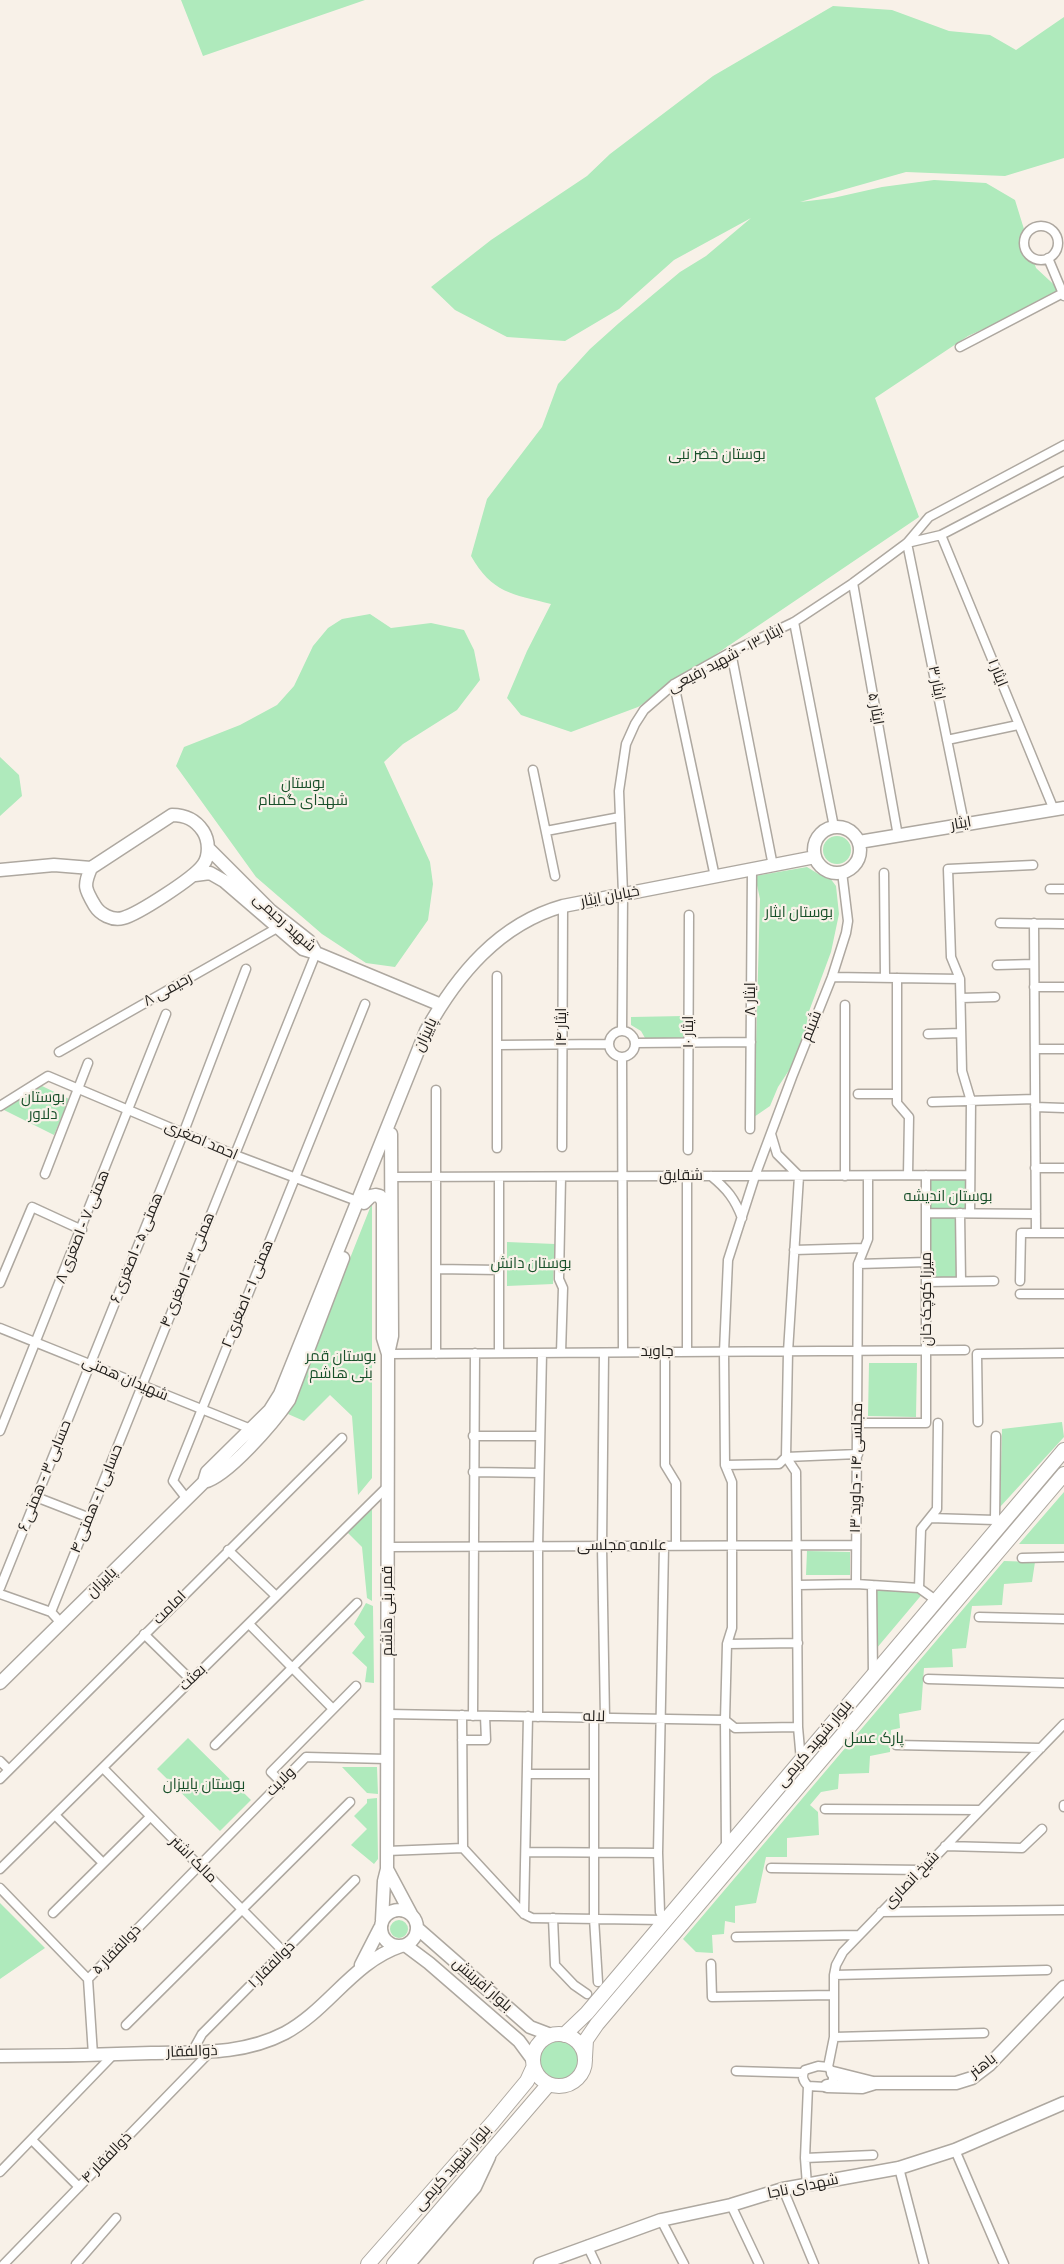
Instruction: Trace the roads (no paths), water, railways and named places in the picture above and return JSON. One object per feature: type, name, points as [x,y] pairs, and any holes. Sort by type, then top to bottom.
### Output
[{"type":"main road","name":"بلوار شهید کریمی","points":[[558,2035],[587,2013],[801,1762],[999,1522],[1064,1450]]},
{"type":"main road","name":"بلوار شهید کریمی","points":[[585,2057],[586,2040],[597,2024],[1064,1474]]},
{"type":"main road","points":[[587,2013],[582,2021],[583,2024],[590,2028],[597,2024]]},
{"type":"main road","points":[[558,2035],[578,2043],[585,2057],[582,2073],[577,2079],[564,2086],[548,2085],[542,2081],[533,2064],[535,2048],[545,2038],[558,2035]]},
{"type":"main road","name":"بلوار شهید کریمی","points":[[368,2264],[527,2081],[533,2064]]},
{"type":"main road","name":"بلوار شهید کریمی","points":[[394,2264],[548,2085]]},
{"type":"main road","points":[[515,2095],[520,2094],[526,2098],[528,2109]]},
{"type":"street","points":[[1045,226],[1054,233],[1058,244],[1056,250],[1048,258],[1042,260],[1031,257],[1024,247],[1025,236],[1033,227],[1045,226]]},
{"type":"street","points":[[960,347],[1063,294],[1048,258]]},
{"type":"street","name":"ایثار ۱۳ - شهید رفیعی","points":[[622,1030],[623,894],[619,791],[626,744],[644,710],[674,684],[731,652],[794,622],[853,583],[907,543],[929,517],[1064,445]]},
{"type":"street","name":"ایثار ۱۳ - شهید رفیعی","points":[[907,543],[941,535],[1064,471]]},
{"type":"street","name":"ایثار ۱","points":[[941,535],[1018,725],[1061,810]]},
{"type":"street","name":"ایثار ۳","points":[[907,543],[964,823]]},
{"type":"street","name":"ایثار ۵","points":[[853,583],[898,836]]},
{"type":"street","points":[[794,622],[834,827]]},
{"type":"street","points":[[731,652],[773,866]]},
{"type":"street","points":[[674,684],[715,877]]},
{"type":"street","points":[[947,740],[1018,725]]},
{"type":"street","points":[[533,770],[555,876]]},
{"type":"street","name":"ایثار","points":[[858,842],[964,823],[1061,810]]},
{"type":"street","points":[[172,815],[184,815],[198,824],[206,836],[207,848],[208,855],[204,864],[195,874],[138,911],[121,919],[109,917],[98,911],[87,893],[85,882],[91,868],[172,815]]},
{"type":"street","points":[[546,831],[620,817]]},
{"type":"street","points":[[840,827],[851,832],[858,842],[858,857],[849,869],[842,872],[835,873],[823,868],[815,857],[817,838],[827,829],[840,827]]},
{"type":"street","name":"شهید رحیمی","points":[[207,848],[271,910],[309,941],[316,953],[441,1005]]},
{"type":"street","name":"خیابان ایثار","points":[[441,1005],[477,960],[496,942],[522,921],[541,912],[815,857]]},
{"type":"street","points":[[0,870],[54,865],[91,868]]},
{"type":"street","points":[[970,1213],[971,1101],[962,1071],[960,979],[951,957],[948,869],[1033,866]]},
{"type":"street","name":"ایثار ۸","points":[[750,1129],[752,870]]},
{"type":"street","name":"شبنم","points":[[726,1848],[727,1644],[732,1628],[732,1482],[725,1465],[724,1352],[728,1260],[755,1176],[832,977],[848,921],[842,872]]},
{"type":"street","points":[[195,874],[210,873],[224,881],[303,949],[316,953]]},
{"type":"street","points":[[884,873],[885,978]]},
{"type":"street","points":[[1050,889],[1064,889]]},
{"type":"street","name":"ایثار ۱۴","points":[[562,1148],[563,906]]},
{"type":"street","name":"ایثار ۱۰","points":[[688,915],[688,1150]]},
{"type":"street","points":[[1000,923],[1064,924]]},
{"type":"street","points":[[1034,923],[1036,1233]]},
{"type":"street","name":"رحیمی ۸","points":[[59,1052],[277,928]]},
{"type":"street","name":"همتی ۳ - اصغری ۴","points":[[142,1386],[316,953]]},
{"type":"street","points":[[997,964],[1034,964]]},
{"type":"street","name":"همتی ۵ - اصغری ۶","points":[[90,1363],[183,1134],[246,969]]},
{"type":"street","points":[[497,976],[497,1148]]},
{"type":"street","points":[[832,977],[960,979]]},
{"type":"street","points":[[897,978],[897,1103],[909,1117],[908,1175]]},
{"type":"street","points":[[1034,987],[1064,987]]},
{"type":"street","points":[[960,998],[995,997]]},
{"type":"street","name":"همتی ۱ - اصغری ۲","points":[[187,1499],[173,1481],[365,1004]]},
{"type":"street","name":"پاییزان","points":[[360,1202],[391,1134],[441,1005]]},
{"type":"street","name":"پاییزان","points":[[0,1683],[204,1482],[207,1473],[276,1419],[288,1400],[360,1202],[426,1031],[441,1005]]},
{"type":"street","points":[[845,1005],[845,1176]]},
{"type":"street","name":"همتی ۷ - اصغری ۸","points":[[0,1431],[82,1230],[166,1014]]},
{"type":"street","points":[[622,1030],[630,1033],[635,1043],[630,1055],[622,1058],[612,1054],[608,1044],[614,1033],[622,1030]]},
{"type":"street","points":[[928,1034],[961,1034]]},
{"type":"street","points":[[635,1043],[751,1042]]},
{"type":"street","points":[[498,1045],[608,1044]]},
{"type":"street","points":[[1035,1049],[1064,1049]]},
{"type":"street","points":[[622,1058],[623,1353]]},
{"type":"street","points":[[45,1174],[88,1064]]},
{"type":"street","name":"احمد اصغری","points":[[0,1107],[48,1076],[235,1155],[360,1202]]},
{"type":"street","points":[[436,1090],[436,1354]]},
{"type":"street","points":[[858,1094],[897,1094]]},
{"type":"street","points":[[932,1102],[1035,1103],[1064,1108]]},
{"type":"street","name":"قمر بنی هاشم","points":[[381,1924],[383,1888],[387,1869],[388,1354],[392,1336],[391,1134]]},
{"type":"street","points":[[771,1134],[777,1154],[799,1176],[788,1352],[786,1457],[796,1472],[798,1727],[801,1762]]},
{"type":"street","points":[[1035,1168],[1064,1168]]},
{"type":"street","name":"میرزا کوچک خان","points":[[859,1423],[926,1423],[926,1175]]},
{"type":"street","name":"شقایق","points":[[391,1177],[970,1175]]},
{"type":"street","points":[[687,1176],[687,1352]]},
{"type":"street","points":[[711,1176],[727,1189],[736,1202],[742,1218]]},
{"type":"street","name":"مجلسی ۱۴ - جاوید ۱۳","points":[[856,1584],[859,1423],[858,1264],[868,1239],[868,1176]]},
{"type":"street","points":[[499,1177],[499,1353]]},
{"type":"street","points":[[561,1177],[559,1279],[563,1288],[561,1353]]},
{"type":"street","name":"قمر بنی هاشم","points":[[360,1202],[376,1195],[383,1202],[383,1338],[388,1354]]},
{"type":"street","points":[[0,1283],[32,1207],[82,1230]]},
{"type":"street","points":[[926,1213],[1036,1214]]},
{"type":"street","points":[[960,1213],[961,1281]]},
{"type":"street","points":[[1020,1281],[1022,1233],[1064,1233]]},
{"type":"street","points":[[794,1250],[863,1248]]},
{"type":"street","points":[[858,1264],[927,1262]]},
{"type":"street","points":[[437,1269],[499,1270]]},
{"type":"street","points":[[927,1282],[994,1281]]},
{"type":"street","points":[[1020,1294],[1064,1294]]},
{"type":"street","name":"شهیدان همتی","points":[[0,1328],[90,1363],[254,1434]]},
{"type":"street","name":"جاوید","points":[[388,1354],[965,1350]]},
{"type":"street","points":[[665,1352],[665,1465],[676,1483],[676,1546]]},
{"type":"street","points":[[473,1716],[475,1353]]},
{"type":"street","points":[[538,1717],[538,1546],[542,1353]]},
{"type":"street","points":[[604,1353],[602,1546],[605,1718]]},
{"type":"street","points":[[978,1422],[977,1354],[1064,1353]]},
{"type":"street","name":"حسابی ۳ - همتی ۶","points":[[0,1588],[90,1363]]},
{"type":"street","name":"حسابی ۱ - همتی ۴","points":[[51,1612],[142,1386]]},
{"type":"street","points":[[919,1588],[921,1528],[937,1509],[938,1423]]},
{"type":"street","points":[[473,1436],[540,1436]]},
{"type":"street","points":[[930,1518],[999,1522],[996,1436]]},
{"type":"street","name":"امامت","points":[[0,1779],[342,1438]]},
{"type":"street","points":[[725,1465],[779,1464],[786,1457],[858,1454]]},
{"type":"street","points":[[473,1472],[539,1473]]},
{"type":"street","name":"بعثت","points":[[0,1869],[387,1487]]},
{"type":"street","points":[[36,1497],[90,1518]]},
{"type":"street","name":"علامه مجلسی","points":[[388,1547],[856,1545]]},
{"type":"street","points":[[462,1715],[463,1848],[524,1914],[532,1918],[664,1920],[660,1912],[658,1854],[664,1546]]},
{"type":"street","points":[[228,1550],[276,1596]]},
{"type":"street","points":[[1022,1558],[1064,1557]]},
{"type":"street","points":[[798,1585],[856,1584],[919,1588],[936,1601]]},
{"type":"street","points":[[872,1585],[873,1676]]},
{"type":"street","points":[[0,1594],[51,1612],[62,1623]]},
{"type":"street","points":[[214,1745],[357,1603]]},
{"type":"street","points":[[979,1617],[1064,1619]]},
{"type":"street","points":[[249,1624],[333,1709]]},
{"type":"street","points":[[144,1634],[191,1680]]},
{"type":"street","points":[[727,1644],[798,1643]]},
{"type":"street","points":[[928,1679],[1064,1683]]},
{"type":"street","points":[[281,1782],[271,1772],[356,1686]]},
{"type":"street","name":"لاله","points":[[387,1714],[725,1720],[735,1728],[798,1727]]},
{"type":"street","points":[[462,1740],[486,1740],[486,1716]]},
{"type":"street","points":[[524,1914],[528,1716]]},
{"type":"street","points":[[594,1718],[594,1918],[598,1982]]},
{"type":"street","name":"شیخ انصاری","points":[[831,2070],[834,2037],[834,1975],[843,1952],[1064,1724]]},
{"type":"street","points":[[896,1745],[1041,1748]]},
{"type":"street","name":"ولایت","points":[[199,1866],[306,1757],[387,1759]]},
{"type":"street","points":[[0,1761],[9,1770]]},
{"type":"street","name":"مالک اشتر","points":[[103,1768],[284,1952]]},
{"type":"street","points":[[527,1774],[594,1774]]},
{"type":"street","points":[[126,2025],[350,1802]]},
{"type":"street","points":[[825,1809],[980,1810]]},
{"type":"street","points":[[55,1815],[103,1863]]},
{"type":"street","points":[[53,1913],[150,1817]]},
{"type":"street","points":[[945,1846],[1022,1848],[1042,1829]]},
{"type":"street","points":[[387,1851],[463,1848]]},
{"type":"street","points":[[526,1852],[658,1854]]},
{"type":"street","name":"ذوالفقار ۵","points":[[93,2055],[88,1979],[199,1866]]},
{"type":"street","points":[[771,1868],[922,1870]]},
{"type":"street","points":[[358,1971],[382,1953],[403,1946],[414,1938],[417,1928],[387,1869]]},
{"type":"street","name":"ذوالفقار ۱","points":[[192,2052],[202,2034],[355,1880]]},
{"type":"street","points":[[0,1888],[88,1979]]},
{"type":"street","points":[[358,1971],[385,1915],[394,1910],[411,1914]]},
{"type":"street","points":[[881,1912],[1064,1910]]},
{"type":"street","points":[[553,1918],[555,1965],[573,1985],[587,1994]]},
{"type":"street","points":[[381,1924],[386,1941],[403,1946]]},
{"type":"street","name":"بلوار آفرینش","points":[[417,1928],[530,2027],[558,2035]]},
{"type":"street","points":[[736,1937],[859,1935]]},
{"type":"street","name":"بلوار آفرینش","points":[[403,1946],[429,1963],[519,2041],[533,2064]]},
{"type":"street","points":[[711,1964],[712,1997],[833,1995]]},
{"type":"street","points":[[834,1975],[1047,1970]]},
{"type":"street","name":"ذوالفقار","points":[[0,2056],[210,2052],[245,2048],[269,2041],[305,2021],[358,1971]]},
{"type":"street","name":"باهنر","points":[[831,2070],[875,2083],[956,2083],[972,2078],[989,2065],[1064,1987]]},
{"type":"street","points":[[834,2037],[984,2033]]},
{"type":"street","name":"ذوالفقار ۴","points":[[4,2264],[210,2052]]},
{"type":"street","points":[[0,2172],[114,2054]]},
{"type":"street","points":[[736,2071],[803,2073],[813,2066],[831,2070],[833,2081],[827,2086],[816,2088],[808,2086],[804,2082],[803,2073]]},
{"type":"street","name":"باهنر","points":[[827,2086],[862,2087],[875,2083]]},
{"type":"street","points":[[807,2185],[808,2086]]},
{"type":"street","name":"شهدای ناجا","points":[[540,2264],[661,2220],[731,2205],[783,2189],[900,2169],[955,2150],[1064,2103]]},
{"type":"street","points":[[32,2140],[79,2187]]},
{"type":"street","points":[[955,2150],[1004,2264]]},
{"type":"street","points":[[409,2264],[475,2187],[491,2153]]},
{"type":"street","points":[[806,2158],[873,2155]]},
{"type":"street","points":[[900,2169],[922,2263]]},
{"type":"street","points":[[783,2189],[814,2264]]},
{"type":"street","points":[[731,2205],[759,2264]]},
{"type":"street","points":[[76,2264],[116,2218]]},
{"type":"street","points":[[661,2220],[684,2264]]},
{"type":"street","points":[[587,2245],[596,2264]]},
{"type":"park label","name":"بوستان خضر نبی","points":[[717,455]]},
{"type":"park label","name":"بوستان شهدای گمنام","points":[[303,792]]},
{"type":"park label","name":"بوستان ایثار","points":[[799,913]]},
{"type":"park label","name":"بوستان دلاور","points":[[43,1106]]},
{"type":"park label","name":"بوستان اندیشه","points":[[948,1197]]},
{"type":"park label","name":"بوستان دانش","points":[[531,1264]]},
{"type":"park label","name":"بوستان قمر بنی هاشم","points":[[341,1366]]},
{"type":"park label","name":"پارک عسل","points":[[874,1739]]},
{"type":"park label","name":"بوستان پاییزان","points":[[204,1785]]}]
